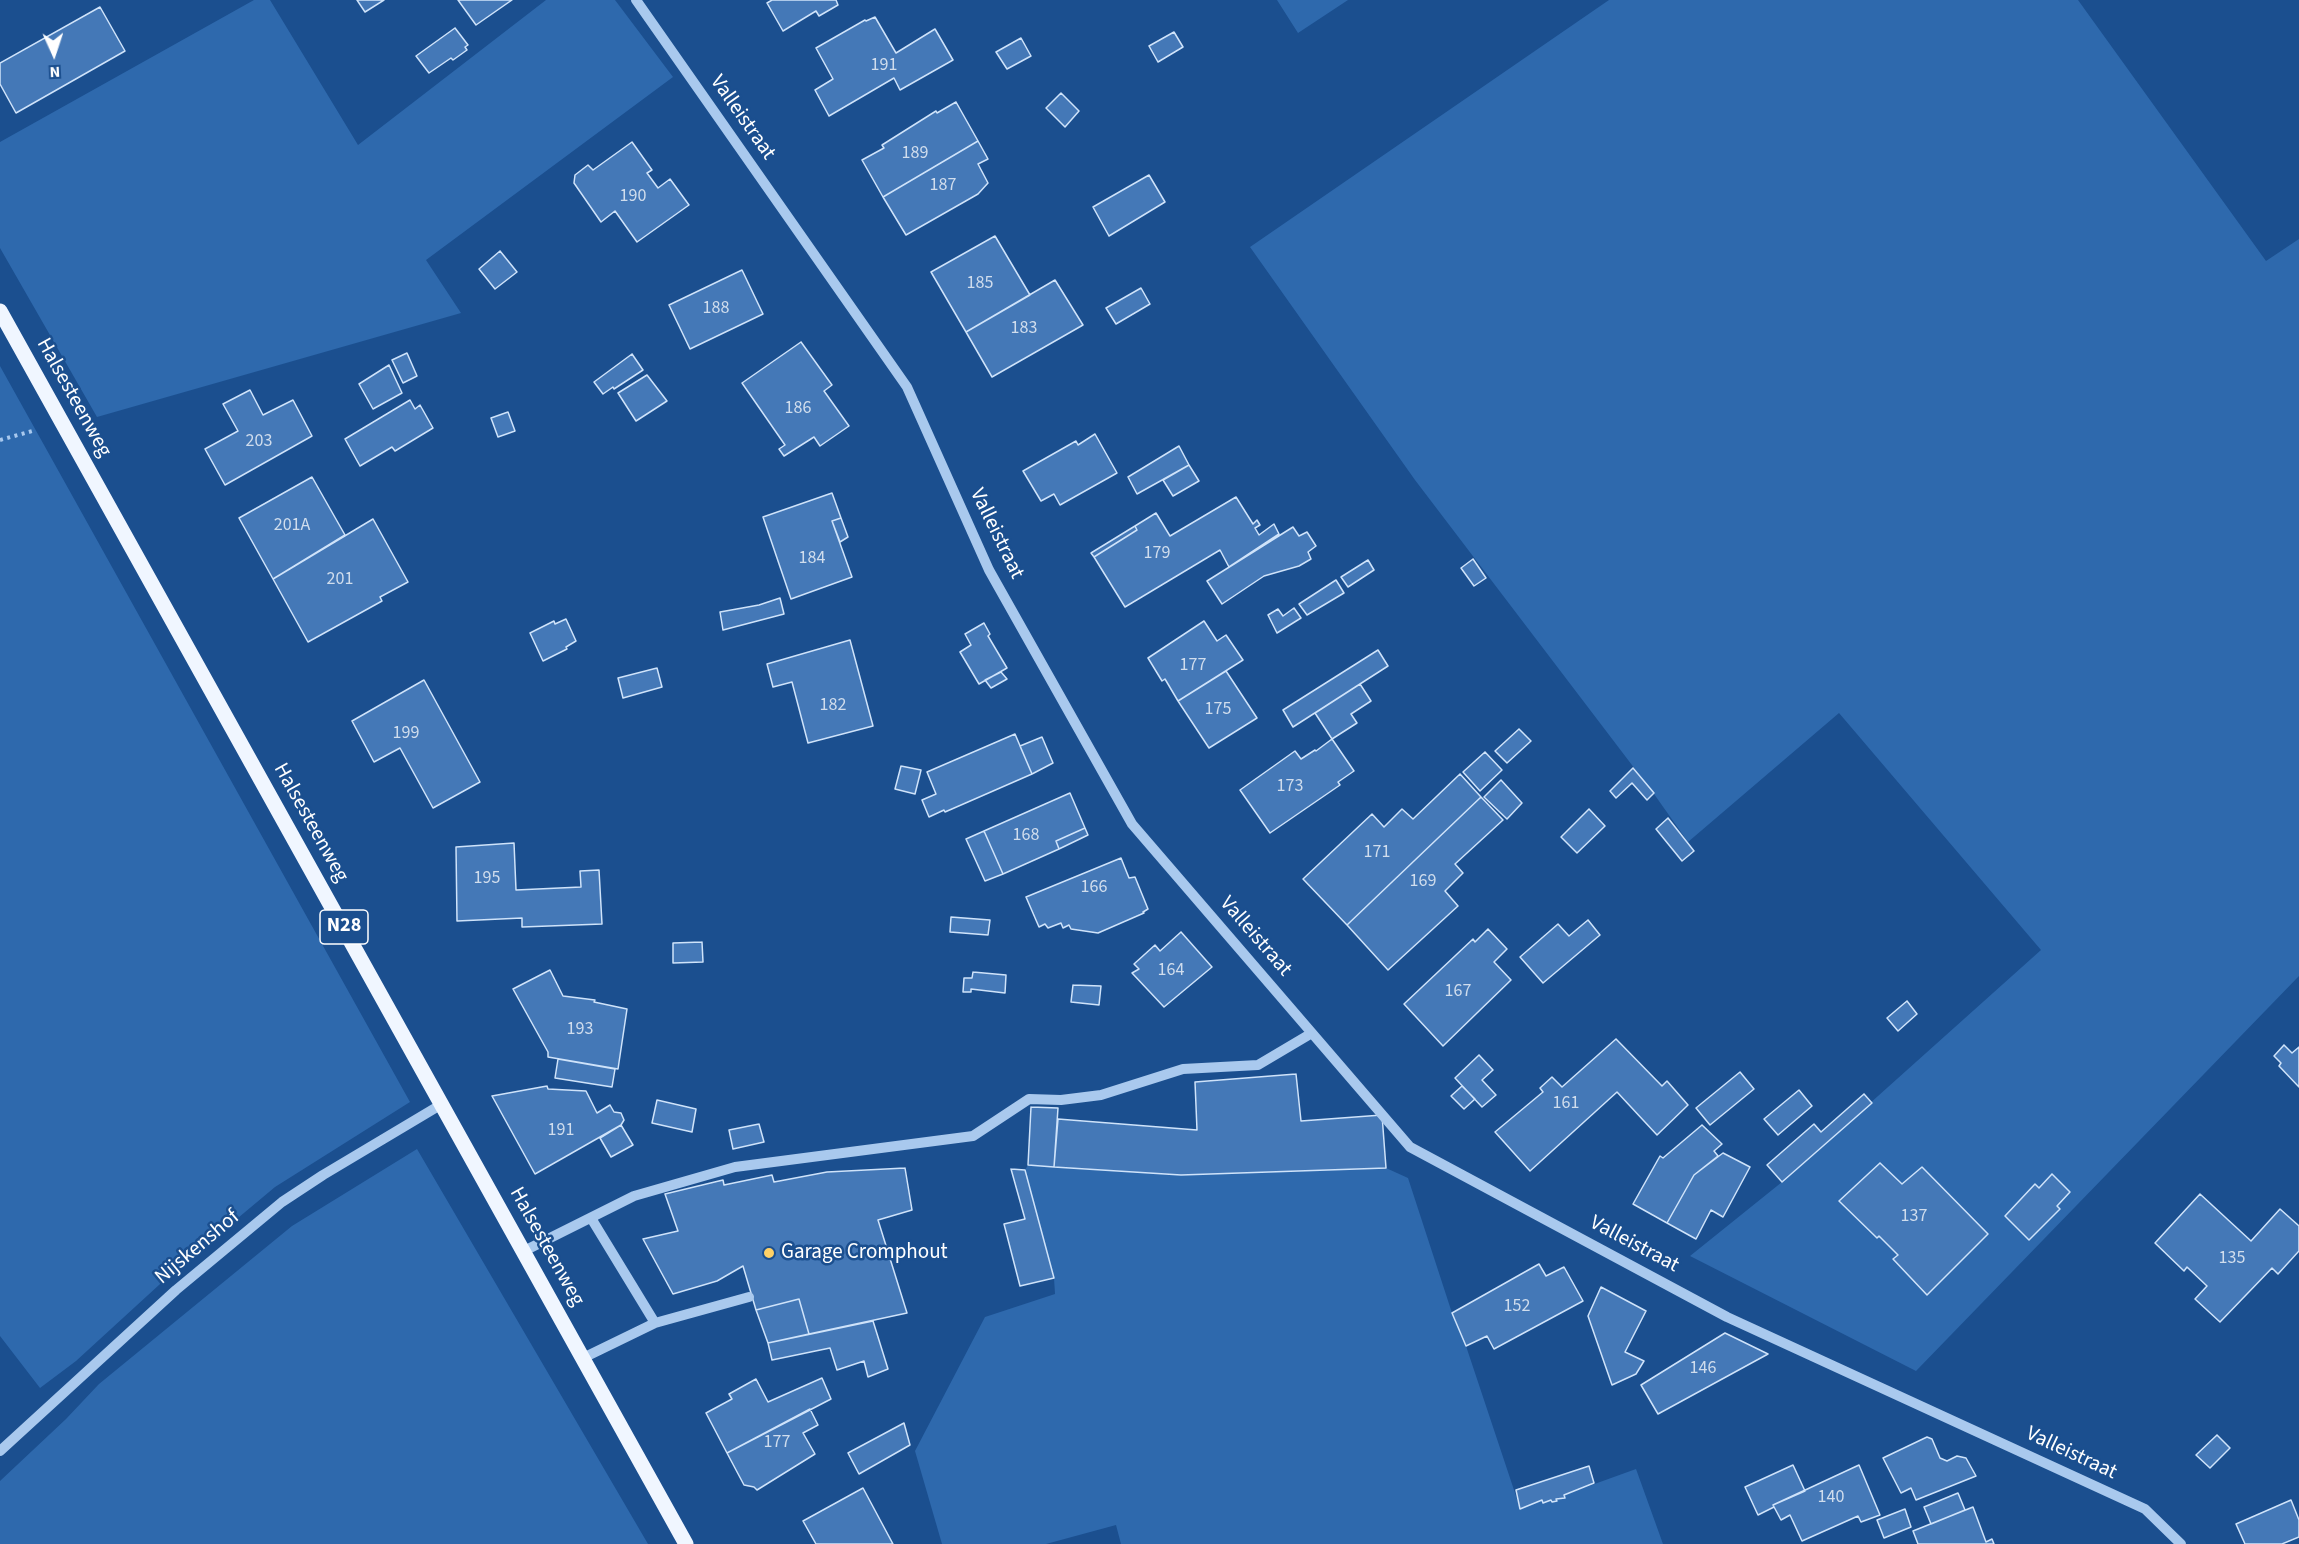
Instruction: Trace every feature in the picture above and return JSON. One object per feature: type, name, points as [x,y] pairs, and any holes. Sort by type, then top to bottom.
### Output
[{"type":"main road","name":"Halsesteenweg","points":[[0,311],[686,1544]]},
{"type":"street","name":"Valleistraat","points":[[636,0],[907,387],[989,570],[1132,824],[1410,1147],[1727,1317],[2145,1509],[2181,1544]]},
{"type":"street","points":[[524,1251],[634,1196],[735,1167],[973,1136],[1029,1099],[1061,1100],[1101,1095],[1183,1069],[1258,1065],[1312,1033]]},
{"type":"street","name":"Nijskenshof","points":[[0,1451],[176,1290],[282,1202],[332,1169],[442,1104]]},
{"type":"street","points":[[591,1218],[655,1323]]},
{"type":"street","points":[[583,1358],[655,1323],[749,1297]]},
{"type":"path","points":[[0,440],[63,423]]},
{"type":"shaded area","points":[[254,0],[270,0],[358,145],[546,0],[615,0],[673,77],[426,260],[461,313],[97,417],[0,248],[0,142]]},
{"type":"shaded area","points":[[1277,0],[1348,0],[1298,33]]},
{"type":"shaded area","points":[[1609,0],[2078,0],[2266,261],[2299,239],[2299,976],[1916,1371],[1690,1256],[1782,1182],[2041,950],[1839,713],[1688,842],[1415,480],[1250,247]]},
{"type":"shaded area","points":[[0,366],[410,1102],[275,1187],[171,1274],[76,1361],[40,1388],[0,1336]]},
{"type":"shaded area","points":[[417,1149],[648,1544],[0,1544],[0,1481],[66,1419],[99,1384],[292,1226]]},
{"type":"shaded area","points":[[1028,1165],[1181,1175],[1386,1168],[1408,1178],[1520,1508],[1542,1500],[1556,1501],[1556,1499],[1565,1498],[1564,1495],[1636,1469],[1663,1544],[1121,1544],[1116,1525],[1046,1544],[942,1544],[915,1451],[985,1317],[1055,1294],[1054,1278],[1025,1170]]},
{"type":"building","points":[[357,0],[384,0],[365,12]]},
{"type":"building","points":[[458,0],[512,0],[476,25]]},
{"type":"building","points":[[772,0],[836,0],[838,5],[819,16],[816,11],[783,31],[767,3]]},
{"type":"building","points":[[100,7],[125,51],[16,113],[0,84],[0,63]]},
{"type":"building","points":[[875,17],[896,53],[935,29],[953,60],[900,90],[894,78],[829,116],[815,90],[833,79],[816,48],[865,20]]},
{"type":"building","points":[[455,28],[468,45],[465,47],[467,50],[429,73],[416,56]]},
{"type":"building","points":[[1174,32],[1183,47],[1158,62],[1149,46]]},
{"type":"building","points":[[1021,38],[1031,56],[1007,69],[996,52]]},
{"type":"building","points":[[1061,93],[1079,111],[1065,127],[1046,108]]},
{"type":"building","points":[[956,102],[978,141],[883,197],[862,160],[884,148],[882,145],[936,111],[937,113]]},
{"type":"building","points":[[978,141],[988,159],[978,164],[988,183],[978,194],[906,235],[883,197]]},
{"type":"building","points":[[632,142],[652,170],[647,173],[658,188],[670,179],[689,205],[637,242],[615,211],[601,222],[574,183],[575,175],[588,165],[593,170]]},
{"type":"building","points":[[1149,175],[1165,202],[1109,236],[1093,207]]},
{"type":"building","points":[[995,236],[1030,295],[966,332],[931,272]]},
{"type":"building","points":[[500,251],[517,272],[495,289],[479,269]]},
{"type":"building","points":[[742,270],[763,314],[690,349],[669,305]]},
{"type":"building","points":[[1055,280],[1083,325],[992,377],[966,332]]},
{"type":"building","points":[[1141,288],[1150,304],[1116,324],[1106,308]]},
{"type":"building","points":[[801,342],[832,385],[824,391],[849,426],[820,446],[814,437],[784,456],[779,449],[785,445],[742,383]]},
{"type":"building","points":[[407,353],[417,376],[403,383],[392,360]]},
{"type":"building","points":[[632,354],[643,370],[603,394],[594,382]]},
{"type":"building","points":[[389,365],[402,393],[373,409],[359,384]]},
{"type":"building","points":[[647,375],[667,401],[636,421],[618,393]]},
{"type":"building","points":[[250,390],[263,415],[293,400],[312,436],[225,485],[205,449],[238,431],[223,404]]},
{"type":"building","points":[[410,400],[415,409],[420,405],[433,428],[395,451],[392,447],[360,466],[345,439]]},
{"type":"building","points":[[508,412],[515,431],[498,437],[491,418]]},
{"type":"building","points":[[1095,434],[1117,473],[1060,505],[1054,494],[1041,501],[1023,471],[1076,441],[1078,445]]},
{"type":"building","points":[[1179,446],[1189,465],[1137,494],[1128,477]]},
{"type":"building","points":[[1189,465],[1199,481],[1173,496],[1163,480]]},
{"type":"building","points":[[312,477],[345,535],[273,579],[239,518]]},
{"type":"building","points":[[832,493],[841,518],[832,521],[852,577],[791,599],[763,517]]},
{"type":"building","points":[[1236,497],[1253,524],[1257,520],[1260,525],[1255,528],[1259,535],[1274,524],[1279,534],[1229,567],[1220,550],[1125,607],[1094,557],[1137,530],[1135,526],[1156,513],[1170,536]]},
{"type":"building","points":[[841,518],[848,537],[840,542],[832,521]]},
{"type":"building","points":[[373,519],[408,582],[380,597],[382,601],[308,642],[273,579]]},
{"type":"building","points":[[1135,526],[1137,530],[1094,557],[1091,553]]},
{"type":"building","points":[[1293,527],[1299,536],[1307,532],[1316,546],[1308,552],[1311,559],[1299,566],[1264,576],[1222,604],[1207,581]]},
{"type":"building","points":[[1473,559],[1486,578],[1474,586],[1461,568]]},
{"type":"building","points":[[1368,560],[1374,570],[1348,587],[1341,577]]},
{"type":"building","points":[[1336,580],[1344,593],[1307,615],[1299,604]]},
{"type":"building","points":[[780,598],[784,614],[723,630],[720,612],[759,605]]},
{"type":"building","points":[[1294,608],[1301,618],[1277,633],[1268,615],[1278,609],[1283,616]]},
{"type":"building","points":[[566,619],[576,641],[566,647],[567,649],[543,661],[530,633],[554,621],[555,624]]},
{"type":"building","points":[[1204,621],[1217,641],[1226,635],[1243,660],[1178,701],[1165,679],[1162,681],[1148,658]]},
{"type":"building","points":[[984,623],[990,634],[988,636],[1007,668],[979,684],[960,652],[971,645],[965,634]]},
{"type":"building","points":[[850,640],[873,726],[808,743],[792,682],[773,687],[767,664]]},
{"type":"building","points":[[1378,650],[1388,666],[1293,727],[1283,710]]},
{"type":"building","points":[[657,668],[662,687],[623,698],[618,678]]},
{"type":"building","points":[[1226,671],[1257,718],[1209,748],[1178,701]]},
{"type":"building","points":[[1001,672],[1007,679],[991,688],[985,680]]},
{"type":"building","points":[[424,680],[480,782],[433,808],[400,748],[374,762],[352,721]]},
{"type":"building","points":[[1360,684],[1371,701],[1351,714],[1357,723],[1332,739],[1315,713]]},
{"type":"building","points":[[1519,729],[1531,741],[1507,763],[1495,751]]},
{"type":"building","points":[[1015,734],[1032,774],[929,817],[922,800],[936,794],[927,772]]},
{"type":"building","points":[[1042,737],[1053,763],[1032,774],[1020,746]]},
{"type":"building","points":[[1332,739],[1354,771],[1338,782],[1340,785],[1270,833],[1240,790],[1295,751],[1301,759]]},
{"type":"building","points":[[1485,752],[1502,770],[1480,791],[1463,772]]},
{"type":"building","points":[[901,766],[921,770],[915,794],[895,789]]},
{"type":"building","points":[[1633,768],[1654,793],[1647,800],[1632,783],[1616,798],[1610,791]]},
{"type":"building","points":[[1460,774],[1481,797],[1347,925],[1303,879],[1372,814],[1384,827],[1402,809],[1413,819]]},
{"type":"building","points":[[1501,780],[1522,803],[1507,819],[1484,797]]},
{"type":"building","points":[[1070,793],[1085,828],[1056,841],[1059,849],[1003,874],[984,831]]},
{"type":"building","points":[[1481,797],[1503,820],[1455,864],[1463,873],[1445,891],[1458,906],[1388,970],[1347,925]]},
{"type":"building","points":[[1589,809],[1605,826],[1577,853],[1561,837]]},
{"type":"building","points":[[1668,818],[1694,851],[1682,861],[1656,829]]},
{"type":"building","points":[[1085,828],[1088,835],[1059,849],[1056,841]]},
{"type":"building","points":[[984,831],[1003,874],[985,881],[966,839]]},
{"type":"building","points":[[514,843],[516,890],[581,887],[580,871],[599,870],[602,924],[522,927],[522,918],[457,921],[456,847]]},
{"type":"building","points":[[1121,858],[1129,878],[1135,877],[1148,909],[1144,913],[1098,933],[1071,929],[1069,925],[1063,928],[1061,923],[1048,928],[1045,924],[1039,927],[1026,897]]},
{"type":"building","points":[[951,917],[990,920],[988,935],[950,932]]},
{"type":"building","points":[[1588,920],[1600,935],[1543,983],[1520,957],[1558,924],[1569,936]]},
{"type":"building","points":[[1488,929],[1507,949],[1494,962],[1511,980],[1443,1046],[1404,1004],[1473,939],[1475,942]]},
{"type":"building","points":[[1181,932],[1212,967],[1164,1007],[1132,973],[1139,969],[1134,964],[1155,945],[1160,951]]},
{"type":"building","points":[[702,942],[703,962],[673,963],[673,943]]},
{"type":"building","points":[[550,970],[563,996],[595,1000],[594,1002],[627,1009],[618,1069],[548,1057],[548,1052],[513,989]]},
{"type":"building","points":[[973,972],[1006,975],[1005,993],[971,989],[971,992],[963,992],[964,978],[972,978]]},
{"type":"building","points":[[1073,985],[1101,986],[1099,1005],[1071,1002]]},
{"type":"building","points":[[1907,1001],[1917,1014],[1898,1031],[1887,1018]]},
{"type":"building","points":[[1616,1039],[1662,1086],[1667,1081],[1688,1105],[1657,1135],[1617,1092],[1530,1171],[1495,1132],[1543,1092],[1540,1088],[1552,1077],[1562,1087]]},
{"type":"building","points":[[2284,1045],[2292,1053],[2299,1047],[2299,1087],[2279,1066],[2281,1063],[2274,1056]]},
{"type":"building","points":[[1479,1055],[1493,1070],[1482,1080],[1496,1095],[1482,1107],[1455,1078]]},
{"type":"building","points":[[558,1059],[615,1069],[612,1087],[555,1078]]},
{"type":"building","points":[[1740,1072],[1754,1089],[1710,1125],[1696,1108]]},
{"type":"building","points":[[1296,1074],[1301,1121],[1382,1115],[1386,1168],[1181,1175],[1054,1167],[1058,1119],[1197,1130],[1195,1082]]},
{"type":"building","points":[[547,1086],[548,1089],[586,1091],[597,1113],[610,1105],[614,1112],[621,1113],[624,1120],[621,1125],[535,1174],[492,1096]]},
{"type":"building","points":[[1462,1086],[1475,1099],[1464,1109],[1451,1096]]},
{"type":"building","points":[[1799,1090],[1812,1106],[1778,1135],[1764,1119]]},
{"type":"building","points":[[1864,1094],[1872,1103],[1782,1182],[1767,1165],[1814,1124],[1821,1132]]},
{"type":"building","points":[[657,1100],[696,1109],[692,1132],[652,1123]]},
{"type":"building","points":[[1031,1107],[1058,1108],[1054,1167],[1028,1165]]},
{"type":"building","points":[[759,1124],[764,1142],[733,1149],[729,1130]]},
{"type":"building","points":[[621,1125],[633,1145],[611,1157],[600,1138]]},
{"type":"building","points":[[1702,1125],[1722,1144],[1714,1151],[1718,1156],[1694,1175],[1667,1223],[1633,1204],[1660,1156],[1663,1158]]},
{"type":"building","points":[[1723,1153],[1750,1167],[1723,1217],[1711,1210],[1696,1239],[1667,1223],[1694,1175]]},
{"type":"building","points":[[1880,1163],[1902,1184],[1922,1167],[1988,1234],[1927,1295],[1893,1259],[1898,1255],[1839,1201]]},
{"type":"building","name":"Garage Cromphout","points":[[905,1168],[912,1210],[878,1220],[907,1313],[809,1334],[799,1299],[756,1310],[743,1266],[717,1281],[673,1294],[643,1239],[678,1231],[665,1194],[723,1180],[724,1185],[772,1175],[774,1182],[827,1172]]},
{"type":"building","points":[[1011,1169],[1025,1170],[1054,1278],[1020,1286],[1004,1224],[1025,1219]]},
{"type":"building","points":[[2052,1174],[2070,1192],[2057,1206],[2060,1209],[2029,1240],[2005,1216],[2035,1184],[2039,1188]]},
{"type":"building","points":[[2200,1194],[2251,1241],[2280,1209],[2299,1226],[2299,1251],[2278,1274],[2272,1268],[2220,1322],[2195,1299],[2207,1286],[2187,1267],[2184,1271],[2155,1243]]},
{"type":"building","points":[[1539,1264],[1546,1276],[1564,1267],[1583,1301],[1494,1349],[1487,1336],[1466,1346],[1452,1313]]},
{"type":"building","points":[[1601,1287],[1646,1311],[1625,1352],[1644,1361],[1636,1374],[1612,1385],[1588,1316]]},
{"type":"building","points":[[799,1299],[809,1334],[768,1343],[756,1310]]},
{"type":"building","points":[[873,1321],[888,1369],[868,1377],[864,1361],[837,1370],[830,1348],[772,1360],[768,1343]]},
{"type":"building","points":[[1725,1333],[1768,1354],[1658,1414],[1641,1385]]},
{"type":"building","points":[[822,1378],[831,1399],[727,1453],[706,1413],[732,1399],[729,1394],[756,1379],[768,1402]]},
{"type":"building","points":[[810,1409],[818,1425],[803,1433],[815,1454],[757,1490],[744,1485],[727,1453]]},
{"type":"building","points":[[904,1423],[910,1445],[859,1474],[848,1453]]},
{"type":"building","points":[[2217,1435],[2230,1448],[2210,1468],[2196,1455]]},
{"type":"building","points":[[1927,1437],[1932,1439],[1940,1458],[1947,1461],[1957,1456],[1966,1458],[1976,1476],[1916,1500],[1911,1488],[1901,1493],[1883,1458]]},
{"type":"building","points":[[1793,1465],[1805,1491],[1773,1505],[1774,1507],[1758,1515],[1745,1487]]},
{"type":"building","points":[[1859,1465],[1880,1515],[1861,1522],[1858,1516],[1802,1541],[1790,1515],[1781,1520],[1773,1505]]},
{"type":"building","points":[[1589,1466],[1594,1483],[1564,1495],[1565,1498],[1556,1499],[1557,1501],[1552,1502],[1551,1500],[1543,1503],[1542,1500],[1520,1509],[1516,1490]]},
{"type":"building","points":[[863,1488],[893,1544],[816,1544],[803,1521]]},
{"type":"building","points":[[1958,1493],[1965,1510],[1931,1524],[1924,1507]]},
{"type":"building","points":[[2291,1500],[2299,1520],[2299,1537],[2282,1544],[2245,1544],[2236,1524]]},
{"type":"building","points":[[1973,1507],[1986,1542],[1992,1539],[1994,1544],[1918,1544],[1913,1531]]},
{"type":"building","points":[[1905,1509],[1911,1527],[1884,1538],[1877,1520]]},
{"type":"place","name":"Garage Cromphout","points":[[769,1253]]}]
